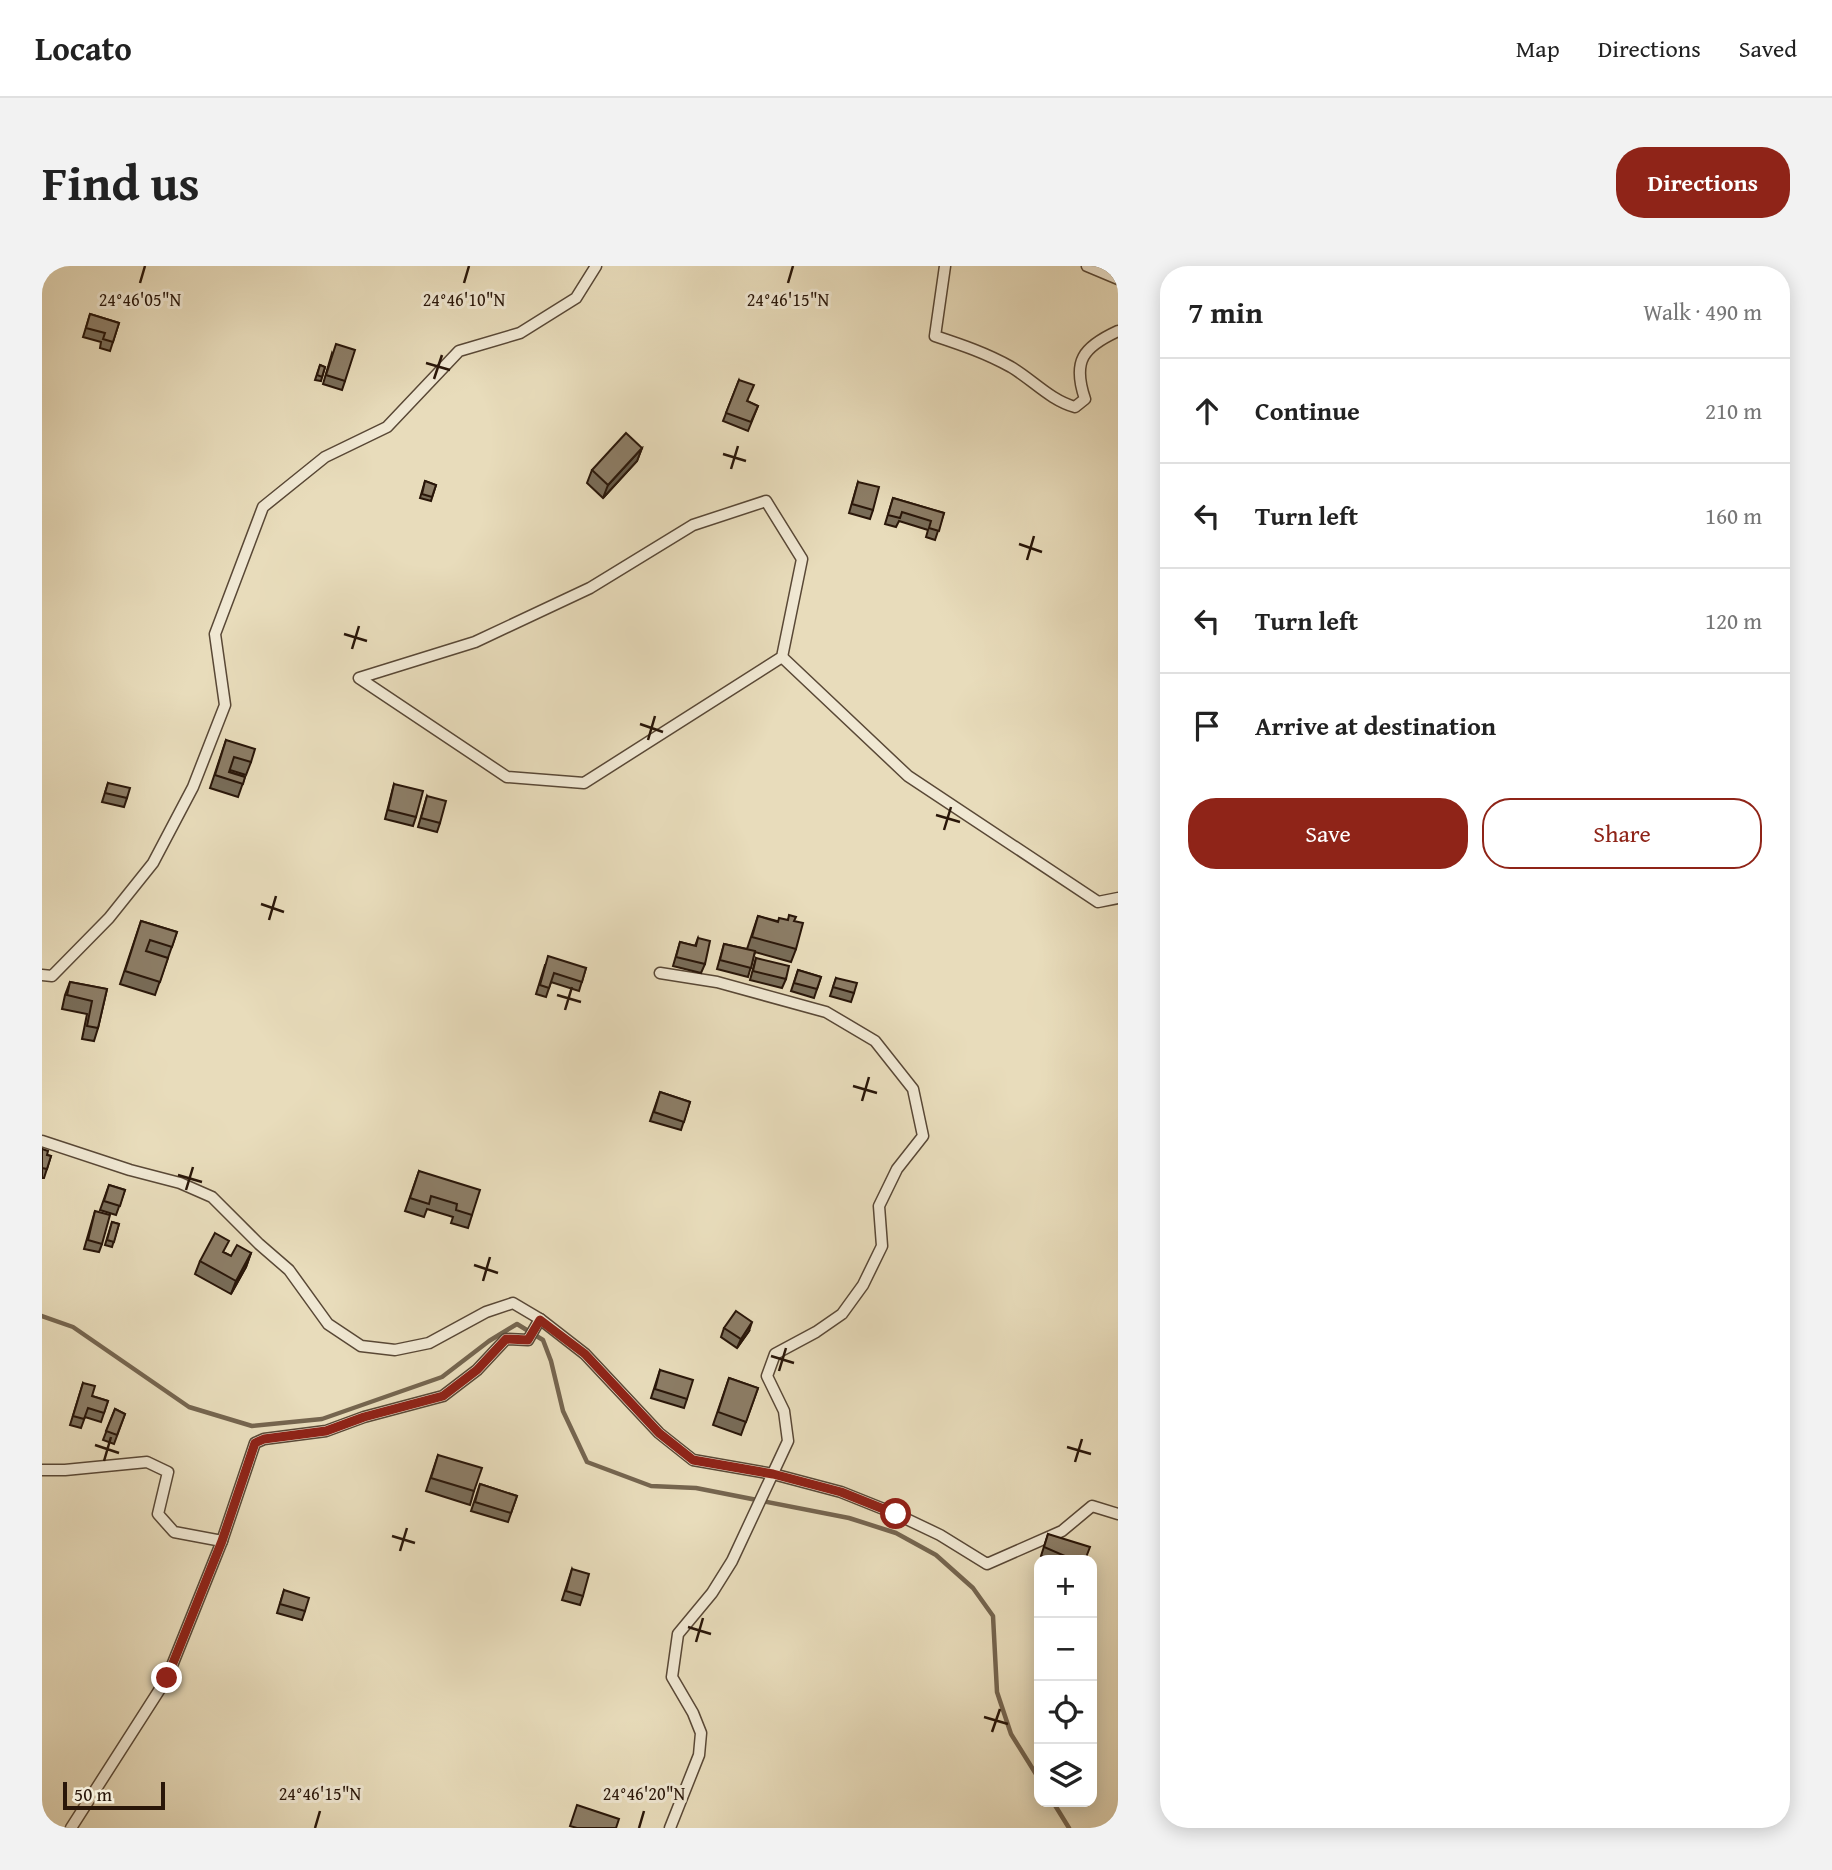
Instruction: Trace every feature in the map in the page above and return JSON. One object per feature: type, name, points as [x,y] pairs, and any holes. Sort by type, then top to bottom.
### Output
[{"type":"street","points":[[42,975],[52,976],[109,918],[153,863],[194,787],[225,705],[215,634],[263,507],[325,457],[387,427],[459,351],[520,333],[576,298],[596,266]]},
{"type":"street","points":[[945,266],[935,336],[982,351],[1014,369],[1060,403],[1075,407],[1085,399],[1078,378],[1083,357],[1098,340],[1118,331]]},
{"type":"street","points":[[1087,266],[1118,279]]},
{"type":"street","points":[[766,501],[802,559],[782,657],[584,783],[507,777],[359,678],[475,642],[590,588],[693,525],[766,501]]},
{"type":"street","points":[[782,657],[908,776],[1098,902],[1118,898]]},
{"type":"street","points":[[660,972],[718,982],[826,1013],[875,1041],[913,1088],[923,1136],[897,1170],[879,1206],[881,1246],[863,1285],[842,1314],[816,1332],[775,1354],[767,1376],[784,1410],[789,1441],[732,1561],[712,1593],[678,1634],[671,1677],[694,1713],[701,1733],[699,1755],[670,1828]]},
{"type":"street","points":[[42,1141],[130,1170],[180,1183],[212,1197],[289,1270],[328,1324],[361,1346],[395,1350],[429,1343],[486,1312],[513,1303],[585,1354],[659,1433],[693,1460],[773,1474],[841,1492],[940,1535],[986,1564],[1062,1531],[1092,1506],[1118,1514]]},
{"type":"street","points":[[71,1828],[167,1678],[222,1541],[255,1443],[264,1439],[326,1431],[364,1417],[443,1396],[477,1370],[506,1339],[528,1340],[540,1320]]},
{"type":"street","points":[[42,1470],[147,1462],[168,1472],[158,1514],[174,1532],[222,1541]]},
{"type":"building","points":[[90,314],[119,323],[113,342],[103,339],[105,333],[86,328]]},
{"type":"building","points":[[336,344],[355,350],[345,381],[326,375]]},
{"type":"building","points":[[320,365],[325,367],[322,377],[317,375]]},
{"type":"building","points":[[739,380],[754,385],[747,401],[758,406],[751,422],[726,413]]},
{"type":"building","points":[[626,433],[642,448],[608,485],[592,470]]},
{"type":"building","points":[[425,481],[436,485],[432,497],[422,494]]},
{"type":"building","points":[[858,482],[879,487],[873,510],[852,504]]},
{"type":"building","points":[[893,498],[944,513],[939,531],[929,528],[931,521],[902,512],[900,518],[888,515]]},
{"type":"building","points":[[226,740],[255,749],[251,762],[234,757],[229,772],[245,777],[243,784],[215,775]]},
{"type":"building","points":[[108,783],[130,788],[127,798],[105,793]]},
{"type":"building","points":[[394,784],[423,791],[416,817],[388,810]]},
{"type":"building","points":[[427,796],[446,801],[440,823],[421,818]]},
{"type":"building","points":[[789,915],[796,917],[794,921],[803,923],[796,949],[752,937],[758,916],[778,922],[779,918],[788,920]]},
{"type":"building","points":[[141,921],[177,932],[172,947],[150,940],[146,951],[168,958],[160,982],[125,971]]},
{"type":"building","points":[[698,938],[710,941],[705,964],[676,957],[680,942],[696,946]]},
{"type":"building","points":[[724,944],[755,951],[751,968],[720,960]]},
{"type":"building","points":[[548,956],[586,968],[582,982],[554,973],[549,988],[540,985]]},
{"type":"building","points":[[756,958],[789,966],[786,979],[753,971]]},
{"type":"building","points":[[798,970],[821,977],[817,989],[794,983]]},
{"type":"building","points":[[836,978],[857,983],[854,993],[833,987]]},
{"type":"building","points":[[70,982],[107,989],[98,1028],[87,1026],[92,1001],[67,995]]},
{"type":"building","points":[[660,1092],[690,1102],[684,1122],[654,1112]]},
{"type":"building","points":[[42,1149],[48,1151],[47,1155],[51,1156],[47,1169],[42,1168]]},
{"type":"building","points":[[419,1171],[480,1190],[472,1215],[456,1210],[457,1204],[431,1196],[429,1204],[410,1198]]},
{"type":"building","points":[[109,1185],[125,1190],[120,1206],[104,1201]]},
{"type":"building","points":[[95,1211],[110,1215],[102,1244],[88,1240]]},
{"type":"building","points":[[112,1222],[119,1224],[114,1242],[107,1240]]},
{"type":"building","points":[[215,1233],[229,1241],[223,1252],[231,1256],[237,1245],[251,1253],[236,1281],[200,1261]]},
{"type":"building","points":[[736,1311],[752,1322],[741,1339],[724,1328]]},
{"type":"building","points":[[660,1370],[693,1380],[687,1399],[655,1389]]},
{"type":"building","points":[[729,1378],[758,1388],[746,1422],[718,1412]]},
{"type":"building","points":[[83,1383],[95,1386],[92,1396],[108,1401],[104,1413],[88,1408],[84,1419],[73,1416]]},
{"type":"building","points":[[115,1409],[125,1414],[117,1435],[106,1431]]},
{"type":"building","points":[[438,1455],[482,1468],[474,1491],[431,1478]]},
{"type":"building","points":[[480,1484],[517,1496],[511,1513],[475,1502]]},
{"type":"building","points":[[1048,1534],[1090,1547],[1087,1555],[1062,1555],[1044,1547]]},
{"type":"building","points":[[572,1569],[589,1574],[583,1596],[566,1591]]},
{"type":"building","points":[[284,1590],[309,1598],[305,1611],[280,1604]]},
{"type":"building","points":[[577,1805],[619,1819],[616,1828],[570,1826]]},
{"type":"waterway","points":[[42,1316],[73,1327],[189,1407],[252,1426],[322,1419],[442,1377],[489,1341],[517,1324],[543,1340],[563,1411],[587,1462],[651,1486],[696,1488],[849,1518],[896,1533],[936,1555],[973,1588],[993,1616],[997,1692],[1011,1734],[1034,1771]]},
{"type":"waterway","points":[[1056,1807],[1069,1828]]},
{"type":"route","points":[[167,1678],[222,1541],[255,1443],[264,1439],[326,1431],[364,1417],[443,1396],[477,1370],[506,1339],[528,1340],[540,1320],[585,1354],[659,1433],[693,1460],[773,1474],[841,1492],[896,1514]]}]
